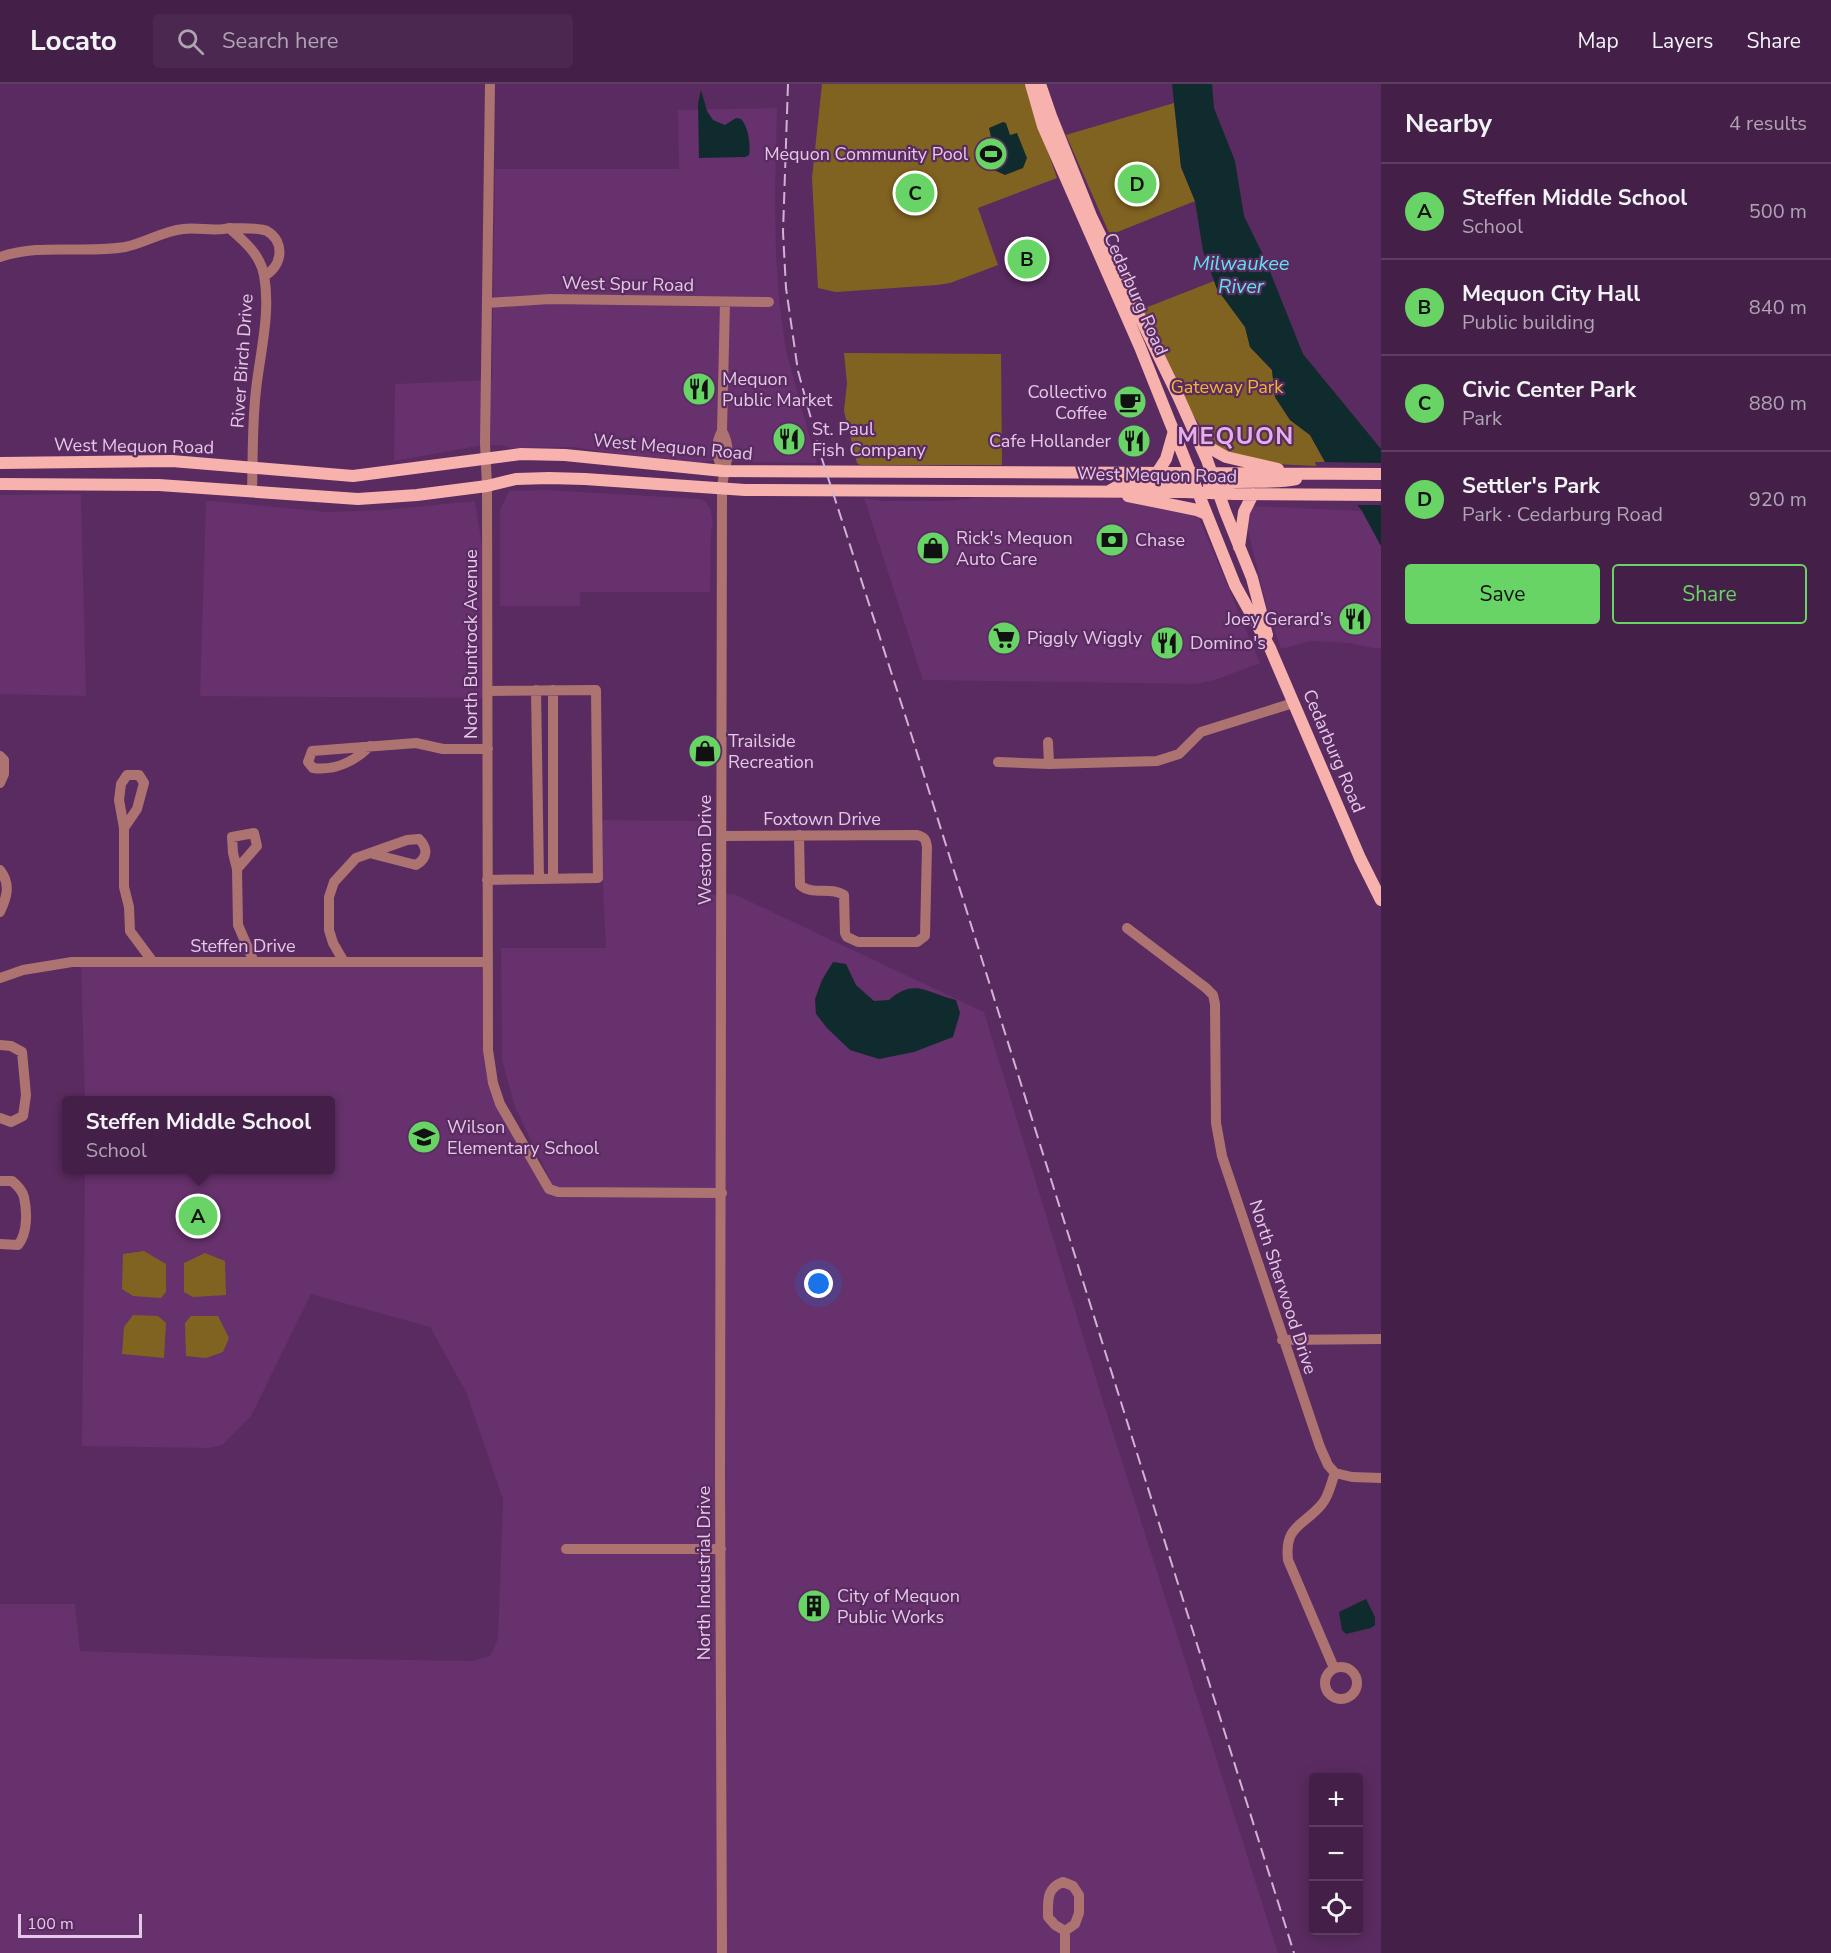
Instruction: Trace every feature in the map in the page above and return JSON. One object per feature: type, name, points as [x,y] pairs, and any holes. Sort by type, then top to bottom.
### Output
[{"type":"main road","name":"Cedarburg Road","points":[[1031,84],[1043,126],[1083,220],[1114,284],[1235,585],[1270,648],[1360,858],[1381,900]]},
{"type":"main road","name":"Cedarburg Road","points":[[1040,84],[1091,216],[1199,442],[1252,578],[1270,648]]},
{"type":"main road","points":[[1157,473],[1166,459],[1174,431]]},
{"type":"main road","points":[[1199,442],[1226,457],[1294,474]]},
{"type":"main road","name":"West Mequon Road","points":[[0,463],[172,461],[253,470],[353,476],[485,457],[521,454],[565,455],[723,471],[1157,473],[1191,476],[1253,494],[1381,495]]},
{"type":"main road","points":[[62,462],[62,484]]},
{"type":"main road","points":[[956,471],[956,492]]},
{"type":"main road","name":"West Mequon Road","points":[[0,484],[159,485],[358,499],[417,495],[487,486],[516,479],[549,478],[722,489],[1197,492],[1215,484],[1294,474],[1381,474]]},
{"type":"main road","points":[[1215,484],[1279,483],[1317,474]]},
{"type":"main road","points":[[1111,492],[1127,483],[1167,482],[1191,476]]},
{"type":"main road","points":[[1111,492],[1197,510],[1206,514]]},
{"type":"main road","points":[[1239,547],[1244,512],[1253,494]]},
{"type":"street","name":"North Buntrock Avenue","points":[[490,84],[485,457],[487,486],[488,1050],[493,1083],[500,1104],[549,1190],[558,1192],[722,1193]]},
{"type":"street","points":[[0,257],[24,250],[102,249],[127,246],[181,229],[205,227],[223,230],[229,228],[265,230],[274,237],[279,246],[280,257],[277,266],[264,276]]},
{"type":"street","name":"River Birch Drive","points":[[229,228],[254,252],[264,276],[264,334],[256,391],[252,492]]},
{"type":"street","name":"West Spur Road","points":[[487,303],[550,299],[769,303]]},
{"type":"street","name":"Weston Drive","points":[[722,1193],[722,489],[723,471],[729,459],[728,444],[722,431],[725,302]]},
{"type":"street","points":[[536,690],[539,879]]},
{"type":"street","points":[[553,690],[553,879]]},
{"type":"street","points":[[487,880],[598,878],[596,690],[488,691]]},
{"type":"street","points":[[998,762],[1048,764],[1157,761],[1179,754],[1202,732],[1293,703]]},
{"type":"street","points":[[1048,742],[1048,764]]},
{"type":"street","points":[[370,746],[360,756],[325,770],[313,768],[308,762],[312,751],[370,746],[416,743],[443,749],[488,748]]},
{"type":"street","points":[[0,756],[4,760],[4,774],[0,783]]},
{"type":"street","points":[[124,828],[124,887],[129,907],[130,931],[153,962]]},
{"type":"street","name":"Foxtown Drive","points":[[722,836],[799,835],[917,835],[923,837],[927,847],[925,936],[917,942],[858,942],[847,937],[844,895],[837,891],[809,891],[800,885],[799,835]]},
{"type":"street","points":[[344,962],[333,943],[329,930],[329,897],[334,882],[356,858],[373,854]]},
{"type":"street","points":[[237,869],[238,925],[254,962]]},
{"type":"street","points":[[0,870],[7,883],[6,898],[0,912]]},
{"type":"street","name":"North Sherwood Drive","points":[[1127,928],[1213,995],[1216,1123],[1222,1156],[1282,1340],[1320,1447],[1328,1465],[1335,1473]]},
{"type":"street","name":"Steffen Drive","points":[[0,978],[23,970],[72,962],[487,962]]},
{"type":"street","points":[[0,1045],[11,1046],[22,1053],[26,1095],[23,1116],[10,1122],[0,1118]]},
{"type":"street","points":[[0,1181],[12,1181],[24,1195],[25,1228],[24,1238],[18,1245],[0,1244]]},
{"type":"street","name":"North Industrial Drive","points":[[722,1193],[722,1953]]},
{"type":"street","points":[[1282,1340],[1381,1339]]},
{"type":"street","points":[[1334,1668],[1288,1560],[1287,1548],[1294,1528],[1316,1512],[1325,1501],[1335,1473],[1352,1478],[1381,1478]]},
{"type":"street","points":[[566,1549],[721,1549]]},
{"type":"street","points":[[1065,1931],[1065,1953]]},
{"type":"shaded area","points":[[777,108],[775,195],[779,299],[786,351],[817,463],[708,461],[701,463],[636,457],[574,447],[511,448],[500,445],[478,446],[394,461],[395,384],[492,380],[495,169],[679,169],[678,110]]},
{"type":"shaded area","points":[[546,490],[705,501],[711,511],[713,526],[711,530],[710,592],[580,592],[580,606],[500,606],[500,510],[509,491]]},
{"type":"shaded area","points":[[81,494],[86,696],[0,694],[0,495]]},
{"type":"shaded area","points":[[864,498],[881,501],[948,501],[973,498],[1117,498],[1192,512],[1199,518],[1260,663],[1215,680],[1196,684],[923,680]]},
{"type":"shaded area","points":[[206,501],[327,512],[384,510],[475,501],[488,585],[488,698],[200,696]]},
{"type":"shaded area","points":[[1252,506],[1362,511],[1381,546],[1381,648],[1311,641],[1281,649],[1267,608],[1248,531],[1248,513]]},
{"type":"shaded area","points":[[603,820],[708,821],[710,895],[734,894],[984,1012],[1101,1395],[1278,1953],[0,1953],[0,1604],[75,1604],[80,1651],[284,1658],[473,1661],[490,1656],[498,1639],[503,1499],[466,1392],[430,1327],[311,1294],[251,1416],[222,1445],[209,1448],[82,1446],[85,1174],[335,1174],[335,1096],[85,1096],[81,962],[487,962],[493,1083],[549,1188],[549,1177],[515,1107],[502,1060],[501,948],[606,948]]},
{"type":"green space","points":[[822,84],[1026,84],[1057,178],[978,208],[998,265],[950,283],[937,285],[836,292],[818,288],[812,178]]},
{"type":"green space","points":[[1174,103],[1181,167],[1195,201],[1110,235],[1066,135]]},
{"type":"green space","name":"Gateway Park","points":[[1214,281],[1217,289],[1245,327],[1250,347],[1272,370],[1275,397],[1290,420],[1310,435],[1325,462],[1315,462],[1316,466],[1274,464],[1224,453],[1214,447],[1190,410],[1140,310]]},
{"type":"green space","points":[[844,353],[1001,354],[1002,465],[860,465],[857,463],[844,411],[847,383]]},
{"type":"green space","points":[[144,1251],[166,1264],[166,1292],[161,1298],[133,1296],[122,1289],[123,1254]]},
{"type":"green space","points":[[205,1253],[225,1261],[226,1295],[193,1297],[184,1292],[184,1263]]},
{"type":"green space","points":[[133,1315],[158,1316],[166,1323],[164,1358],[122,1354],[124,1327]]},
{"type":"green space","points":[[191,1316],[218,1316],[229,1338],[223,1352],[206,1358],[186,1356],[185,1323]]},
{"type":"water","name":"Milwaukee River","points":[[1172,84],[1212,84],[1214,108],[1235,161],[1244,216],[1265,259],[1303,354],[1381,449],[1381,546],[1362,511],[1325,462],[1310,435],[1290,420],[1275,397],[1272,370],[1250,347],[1245,327],[1217,289],[1203,251],[1195,201],[1181,167]]},
{"type":"water","points":[[701,90],[707,111],[713,120],[725,125],[736,118],[741,119],[748,136],[749,155],[699,158],[698,104]]},
{"type":"water","points":[[1003,122],[1006,123],[1010,135],[1017,133],[1027,158],[1023,168],[1005,175],[994,170],[985,145],[992,142],[989,128]]},
{"type":"water","points":[[833,962],[846,964],[856,985],[874,1001],[889,1000],[906,989],[914,988],[956,1000],[960,1013],[953,1037],[914,1052],[879,1059],[850,1050],[816,1014],[815,999],[822,980]]},
{"type":"water","points":[[1366,1599],[1375,1617],[1375,1625],[1346,1634],[1342,1630],[1339,1612]]},
{"type":"pier","points":[[1322,462],[1381,463],[1381,505],[1353,505]]},
{"type":"railway","points":[[788,84],[783,232],[786,288],[798,371],[822,459],[907,721],[1294,1953]]},
{"type":"place","name":"Mequon Community Pool","points":[[991,154]]},
{"type":"place","name":"Settler's Park","points":[[1137,184]]},
{"type":"place","name":"Civic Center Park","points":[[915,193]]},
{"type":"place","name":"Mequon City Hall","points":[[1027,259]]},
{"type":"place","name":"Mequon Public Market","points":[[699,389]]},
{"type":"place","name":"Collectivo Coffee","points":[[1130,402]]},
{"type":"place","name":"St. Paul Fish Company","points":[[789,439]]},
{"type":"place","name":"Cafe Hollander","points":[[1134,441]]},
{"type":"place","name":"Chase","points":[[1112,540]]},
{"type":"place","name":"Rick's Mequon Auto Care","points":[[933,548]]},
{"type":"place","name":"Joey Gerard’s","points":[[1355,619]]},
{"type":"place","name":"Piggly Wiggly","points":[[1004,638]]},
{"type":"place","name":"Domino's","points":[[1167,643]]},
{"type":"place","name":"Trailside Recreation","points":[[705,751]]},
{"type":"place","name":"Wilson Elementary School","points":[[424,1137]]},
{"type":"place","name":"Steffen Middle School","points":[[198,1216]]},
{"type":"place","name":"City of Mequon Public Works","points":[[814,1606]]},
{"type":"district","name":"MEQUON","points":[[1236,436]]}]
